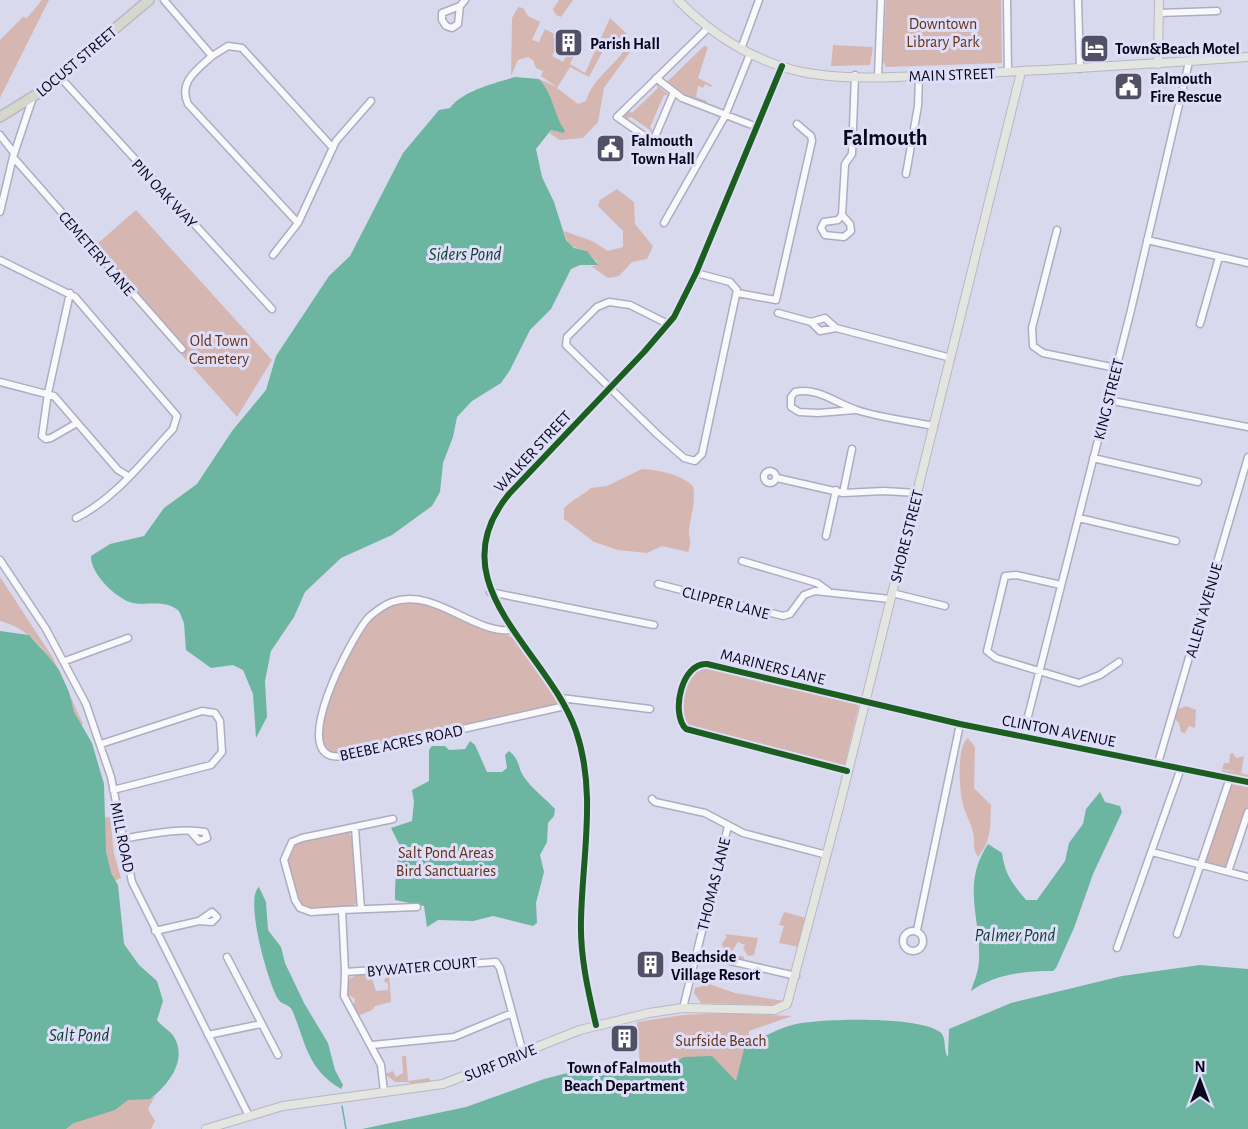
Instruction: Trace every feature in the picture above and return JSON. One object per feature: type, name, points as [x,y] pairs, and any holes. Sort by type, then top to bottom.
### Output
[{"type":"highway","name":"LOCUST STREET","points":[[0,117],[33,97],[149,0]]},
{"type":"main road","name":"MAIN STREET","points":[[678,0],[707,29],[750,54],[782,66],[814,73],[919,76],[1080,69],[1248,57]]},
{"type":"main road","points":[[1158,64],[1159,0]]},
{"type":"main road","name":"SHORE STREET","points":[[790,1000],[1021,72]]},
{"type":"main road","name":"SURF DRIVE","points":[[206,1129],[248,1114],[319,1099],[443,1084],[596,1025],[683,1008],[774,1010],[785,1006],[790,1000]]},
{"type":"street","points":[[164,0],[212,56]]},
{"type":"street","points":[[741,49],[759,0]]},
{"type":"street","points":[[878,76],[881,0]]},
{"type":"street","points":[[1007,0],[1008,72]]},
{"type":"street","points":[[1078,0],[1080,69]]},
{"type":"street","points":[[1159,13],[1217,11]]},
{"type":"street","points":[[673,94],[654,139],[642,135],[617,115],[707,29]]},
{"type":"street","points":[[298,223],[188,104],[184,93],[186,84],[212,56],[228,46],[242,48],[333,148]]},
{"type":"street","points":[[664,223],[725,116],[750,54]]},
{"type":"street","name":"KING STREET","points":[[1023,736],[1116,368],[1189,62]]},
{"type":"street","name":"WALKER STREET","points":[[596,1025],[585,973],[581,937],[586,775],[576,732],[561,698],[490,592],[485,577],[484,551],[488,529],[496,512],[516,486],[611,388],[668,324],[696,273],[782,66]]},
{"type":"street","points":[[842,215],[850,224],[849,234],[844,237],[826,236],[822,231],[824,222],[840,219],[842,215],[845,164],[852,154],[855,75]]},
{"type":"street","name":"PIN OAK WAY","points":[[59,76],[272,309]]},
{"type":"street","points":[[906,174],[918,106],[919,76]]},
{"type":"street","points":[[656,78],[673,94],[757,127]]},
{"type":"street","points":[[0,212],[13,155],[33,97]]},
{"type":"street","points":[[273,255],[298,223],[333,148],[371,101]]},
{"type":"street","points":[[737,293],[776,300],[812,141],[811,136],[797,124]]},
{"type":"street","name":"CEMETERY LANE","points":[[0,135],[13,155],[182,349]]},
{"type":"street","points":[[1057,230],[1032,328],[1034,346],[1043,353],[1116,368]]},
{"type":"street","points":[[1147,240],[1248,263]]},
{"type":"street","points":[[1200,324],[1219,257]]},
{"type":"street","points":[[0,260],[70,293],[177,416],[177,423],[128,476],[92,510],[76,518]]},
{"type":"street","points":[[668,324],[630,305],[609,302],[597,307],[565,341],[568,348],[684,458],[692,461],[699,459],[710,421],[737,293],[732,283],[696,273]]},
{"type":"street","points":[[70,293],[41,426],[43,438],[51,438],[77,423]]},
{"type":"street","points":[[778,313],[811,322],[820,331],[836,328],[951,358]]},
{"type":"street","points":[[811,322],[825,318],[836,328]]},
{"type":"street","points":[[0,382],[48,393],[60,402],[118,470],[128,476]]},
{"type":"street","points":[[855,410],[831,413],[799,412],[791,407],[791,397],[798,391],[808,392],[855,410],[934,426]]},
{"type":"street","points":[[1108,400],[1248,427]]},
{"type":"street","points":[[826,536],[852,449]]},
{"type":"street","points":[[1093,458],[1197,482]]},
{"type":"street","name":"ALLEN AVENUE","points":[[1158,763],[1248,458]]},
{"type":"street","points":[[777,478],[840,491],[917,493]]},
{"type":"street","points":[[1079,518],[1176,541]]},
{"type":"street","name":"MILL ROAD","points":[[0,560],[65,661],[101,744],[132,882],[248,1114]]},
{"type":"street","points":[[742,561],[817,583],[828,591]]},
{"type":"street","points":[[1061,585],[1016,574],[1005,576],[987,651],[996,658],[1079,683],[1100,675],[1119,662]]},
{"type":"street","name":"CLIPPER LANE","points":[[658,584],[783,616],[790,614],[804,595],[815,591],[828,591],[840,595],[891,596],[945,606]]},
{"type":"street","points":[[490,592],[654,625]]},
{"type":"street","name":"BEEBE ACRES ROAD","points":[[514,630],[498,630],[422,600],[406,599],[383,607],[369,618],[354,638],[332,685],[319,726],[318,740],[322,750],[329,756],[343,756],[565,706]]},
{"type":"street","points":[[65,661],[128,638]]},
{"type":"street","name":"MARINERS LANE","points":[[847,771],[693,732],[681,723],[679,706],[689,671],[702,664],[865,703]]},
{"type":"street","points":[[561,698],[650,709]]},
{"type":"street","name":"CLINTON AVENUE","points":[[865,703],[1248,782]]},
{"type":"street","points":[[101,744],[202,711],[214,713],[220,722],[222,752],[211,765],[113,790]]},
{"type":"street","points":[[916,930],[960,724]]},
{"type":"street","points":[[1117,948],[1181,768]]},
{"type":"street","points":[[1177,934],[1230,778]]},
{"type":"street","points":[[652,799],[655,802],[705,813],[728,826]]},
{"type":"street","points":[[1228,872],[1248,812]]},
{"type":"street","points":[[393,819],[298,839],[290,845],[285,856],[288,878],[300,908],[311,912],[417,907]]},
{"type":"street","name":"THOMAS LANE","points":[[683,1008],[728,826],[748,835],[827,855]]},
{"type":"street","points":[[355,828],[361,909]]},
{"type":"street","points":[[122,839],[190,831]]},
{"type":"street","points":[[1152,852],[1248,877]]},
{"type":"street","points":[[342,910],[345,972]]},
{"type":"street","points":[[155,932],[199,921]]},
{"type":"street","points":[[227,957],[278,1055]]},
{"type":"street","points":[[717,958],[796,976]]},
{"type":"street","name":"BYWATER COURT","points":[[384,1092],[382,1067],[344,996],[345,972],[494,962],[500,968],[523,1053]]},
{"type":"street","points":[[372,1045],[454,1037],[512,1013]]},
{"type":"street","points":[[208,1035],[261,1024]]},
{"type":"green space","points":[[42,0],[49,0],[0,98],[0,40],[23,17],[27,18]]},
{"type":"green space","points":[[559,0],[573,0],[561,17],[556,15],[553,9]]},
{"type":"green space","name":"Downtown Library Park","points":[[886,0],[1001,0],[1002,63],[886,67],[883,61]]},
{"type":"green space","points":[[518,7],[523,8],[528,16],[540,22],[532,40],[539,42],[545,29],[554,34],[553,37],[558,40],[559,44],[552,56],[563,62],[571,48],[578,47],[570,64],[585,73],[610,18],[627,34],[617,51],[618,47],[614,43],[610,47],[606,45],[589,77],[570,67],[557,88],[578,104],[586,101],[594,85],[629,43],[635,45],[604,88],[598,122],[583,138],[560,140],[549,133],[551,130],[563,133],[564,131],[548,91],[539,79],[557,87],[541,76],[543,71],[536,68],[533,60],[528,57],[518,60],[511,76],[512,18]]},
{"type":"green space","points":[[833,45],[873,47],[870,65],[831,66]]},
{"type":"green space","points":[[704,46],[708,47],[698,78],[712,85],[711,87],[705,84],[703,88],[698,86],[696,97],[707,101],[706,105],[685,97],[667,82]]},
{"type":"green space","points":[[656,84],[669,95],[664,95],[650,127],[654,133],[649,135],[650,130],[631,117],[626,119],[624,116],[628,110],[632,113],[658,88]]},
{"type":"green space","points":[[617,189],[634,202],[635,224],[653,246],[647,259],[632,262],[619,276],[608,278],[591,266],[595,266],[597,262],[585,250],[571,245],[564,231],[592,241],[608,251],[623,247],[623,231],[598,206],[600,200]]},
{"type":"green space","name":"Old Town Cemetery","points":[[136,210],[272,360],[237,417],[89,251]]},
{"type":"green space","points":[[642,469],[669,473],[693,486],[694,503],[689,529],[688,552],[662,546],[647,553],[618,550],[594,542],[564,519],[564,508],[591,488],[607,486]]},
{"type":"green space","points":[[0,577],[53,658],[83,724],[74,727],[58,678],[42,649],[31,637],[0,621]]},
{"type":"green space","points":[[412,601],[431,605],[517,639],[558,699],[556,704],[341,754],[327,750],[321,735],[323,718],[347,657],[378,614],[390,606]]},
{"type":"green space","points":[[706,666],[859,704],[844,767],[689,726],[682,716],[686,686],[699,669]]},
{"type":"green space","points":[[1186,706],[1196,710],[1195,728],[1189,726],[1185,733],[1181,732],[1179,723],[1174,718],[1176,710]]},
{"type":"green space","points":[[968,738],[975,747],[974,788],[991,805],[988,839],[978,857],[974,849],[974,835],[963,805],[960,786],[960,757],[964,742]]},
{"type":"green space","points":[[1233,753],[1236,758],[1244,756],[1241,773],[1222,769],[1224,763],[1229,763],[1230,754]]},
{"type":"green space","points":[[1222,770],[1248,775],[1248,778],[1222,773]]},
{"type":"green space","points":[[1230,784],[1248,787],[1248,808],[1226,869],[1204,863]]},
{"type":"green space","points":[[110,817],[114,854],[121,878],[112,882],[100,818]]},
{"type":"green space","points":[[348,831],[354,841],[356,903],[351,907],[316,910],[301,904],[286,860],[293,844],[300,840]]},
{"type":"green space","points":[[784,912],[806,918],[799,947],[779,943],[784,926],[779,925]]},
{"type":"green space","points":[[725,934],[758,938],[754,955],[748,956],[743,948],[745,945],[738,942],[732,951],[733,954],[744,957],[743,962],[729,957],[728,949],[723,948],[722,943],[727,937]]},
{"type":"green space","points":[[389,971],[391,1002],[375,1006],[372,1010],[357,1016],[353,1008],[355,999],[346,993],[348,980],[357,974],[370,973],[376,991],[388,990],[388,984],[384,981]]},
{"type":"green space","points":[[709,984],[735,993],[784,1001],[772,1005],[701,1003],[694,993],[695,988]]},
{"type":"green space","name":"Surfside Beach","points":[[726,1013],[792,1016],[749,1031],[747,1090],[641,1080],[637,1022],[683,1015]]},
{"type":"green space","points":[[402,1056],[406,1056],[408,1081],[429,1078],[431,1082],[411,1085],[409,1082],[395,1082],[385,1074],[393,1071],[396,1077],[403,1073]]},
{"type":"green space","points":[[155,1096],[148,1109],[155,1121],[151,1129],[66,1129],[77,1121],[109,1110],[129,1097],[150,1099]]},
{"type":"water","name":"Siders Pond","points":[[515,77],[539,79],[551,98],[565,131],[563,133],[551,130],[536,149],[542,177],[554,202],[566,240],[574,248],[587,251],[598,265],[580,265],[571,269],[551,309],[530,330],[501,383],[472,401],[457,417],[453,437],[443,463],[440,492],[432,506],[392,535],[341,558],[305,592],[294,617],[271,651],[265,681],[267,717],[256,738],[253,694],[243,670],[233,665],[211,668],[186,650],[184,623],[179,611],[168,605],[126,601],[112,591],[99,577],[91,556],[110,544],[144,536],[164,508],[197,484],[232,431],[266,390],[276,356],[329,276],[350,256],[403,153],[439,110],[450,108],[462,97],[480,88]]},
{"type":"water","name":"Salt Pond","points":[[0,631],[29,635],[48,656],[59,670],[69,692],[74,712],[92,743],[104,784],[106,851],[111,873],[118,885],[124,944],[139,965],[157,981],[163,1001],[157,1020],[174,1037],[178,1046],[179,1054],[174,1071],[163,1087],[150,1099],[128,1100],[115,1110],[74,1123],[66,1129],[0,1129]]},
{"type":"water","name":"Salt Pond Areas Bird Sanctuaries","points":[[470,741],[475,745],[487,772],[502,772],[507,768],[505,755],[509,751],[527,781],[555,809],[554,816],[548,823],[547,842],[540,855],[544,872],[536,903],[537,923],[533,926],[493,916],[473,921],[438,920],[427,927],[424,906],[395,900],[396,874],[401,848],[391,828],[412,821],[414,802],[412,790],[429,781],[429,750],[432,746],[445,746],[449,750],[465,749]]},
{"type":"water","name":"Palmer Pond","points":[[1100,792],[1105,802],[1120,806],[1122,812],[1093,874],[1074,928],[1056,968],[1053,971],[1000,977],[971,991],[979,960],[974,901],[975,873],[988,844],[1002,853],[1010,878],[1026,900],[1037,900],[1065,861],[1069,843],[1083,824],[1086,809]]},
{"type":"water","points":[[259,887],[266,902],[268,930],[281,947],[285,963],[304,1003],[328,1043],[335,1070],[343,1085],[341,1089],[329,1081],[314,1063],[304,1044],[292,1010],[278,999],[274,990],[256,923],[255,894]]},
{"type":"water","points":[[1200,965],[1248,969],[1248,1129],[362,1129],[466,1107],[544,1079],[618,1060],[655,1074],[684,1057],[712,1056],[736,1081],[745,1045],[786,1027],[805,1023],[868,1020],[912,1023],[929,1027],[942,1034],[948,1057],[949,1029],[1011,1003],[1122,976]]},
{"type":"waterway","points":[[342,1106],[346,1129]]},
{"type":"cycle path","points":[[596,1025],[585,973],[581,934],[587,825],[586,778],[582,754],[576,731],[562,701],[504,616],[490,587],[484,558],[489,527],[509,494],[644,352],[674,317],[696,273],[782,66]]},
{"type":"cycle path","points":[[847,771],[686,729],[681,722],[679,712],[679,701],[685,679],[698,666],[707,664],[960,724],[1248,782]]},
{"type":"place","name":"Parish Hall","points":[[569,43]]},
{"type":"place","name":"Town&Beach Motel","points":[[1094,48]]},
{"type":"place","name":"Falmouth Fire Rescue","points":[[1129,87]]},
{"type":"place","name":"Falmouth Town Hall","points":[[610,149]]},
{"type":"place","name":"Beachside Village Resort","points":[[650,965]]},
{"type":"place","name":"Town of Falmouth Beach Department","points":[[624,1039]]},
{"type":"district","name":"Falmouth","points":[[885,137]]}]
